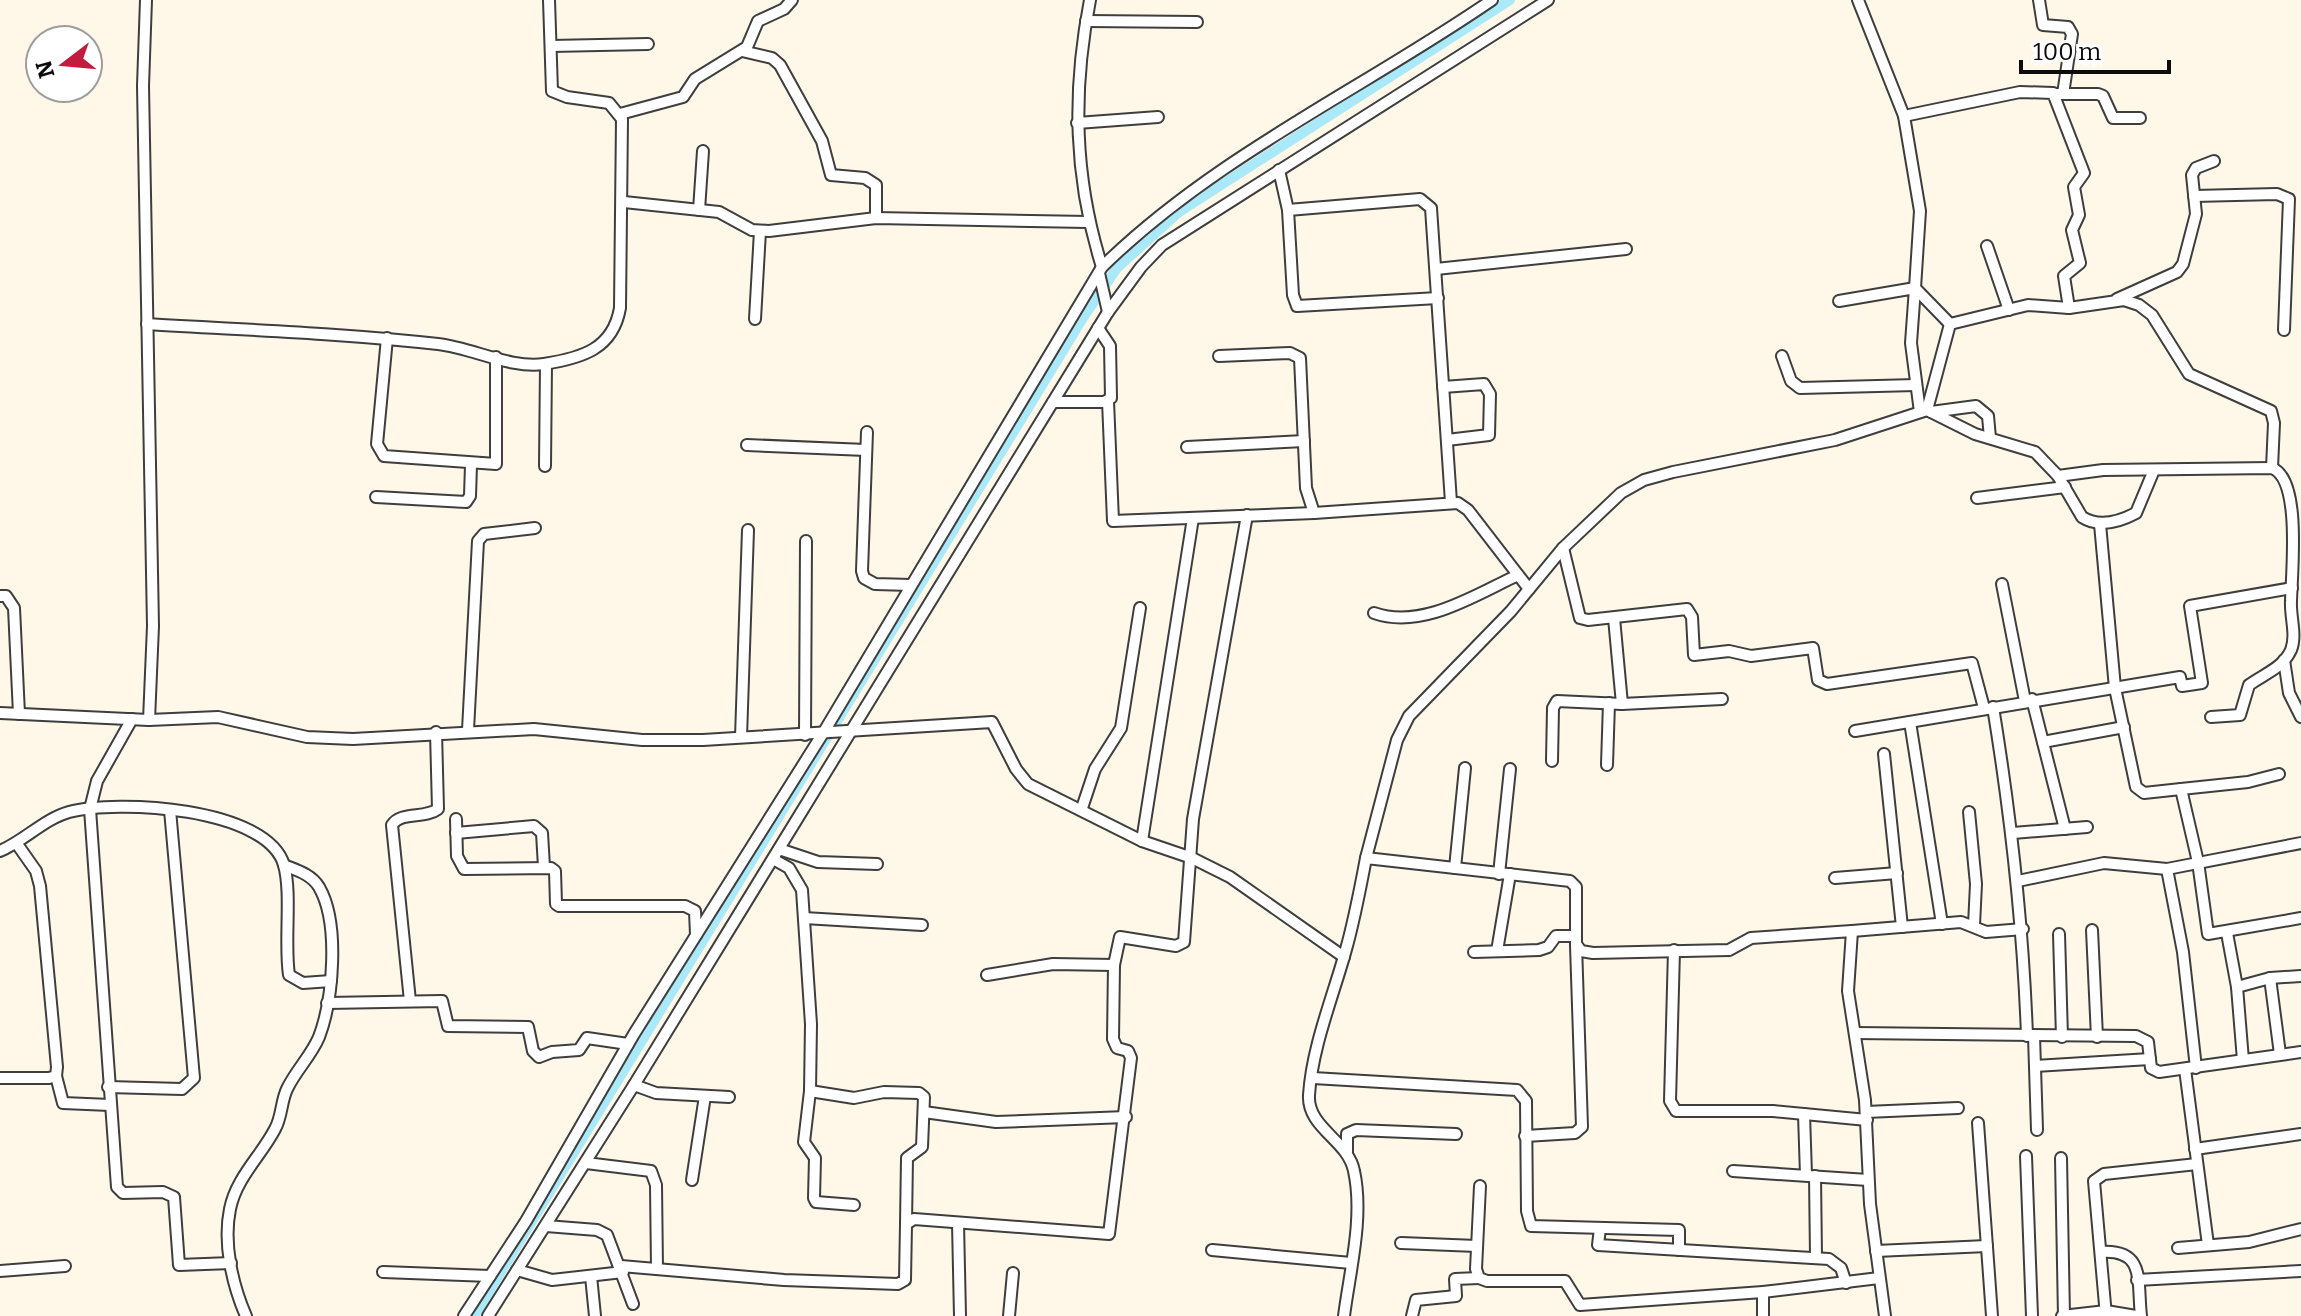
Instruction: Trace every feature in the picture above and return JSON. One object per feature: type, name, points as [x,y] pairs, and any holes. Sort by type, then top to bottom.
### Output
[{"type":"street","points":[[146,0],[143,86],[153,626],[149,720]]},
{"type":"street","points":[[147,324],[387,338],[468,348],[527,365],[546,364],[602,346],[614,331],[620,308],[624,202],[620,114],[609,103],[567,97],[552,91],[549,0]]},
{"type":"street","points":[[620,114],[679,100],[695,79],[742,51],[758,21],[784,9],[792,0]]},
{"type":"street","points":[[1090,0],[1077,123],[1088,222],[1108,309]]},
{"type":"street","points":[[464,1316],[628,1044],[825,730],[1101,273],[1135,235],[1258,147],[1492,0]]},
{"type":"street","points":[[488,1316],[854,728],[1108,309],[1141,267],[1162,245],[1548,0]]},
{"type":"street","points":[[1858,0],[1904,116],[1920,211],[1911,322],[1916,385],[1926,412],[2035,452],[2058,476],[2082,517],[2100,524],[2136,513],[2154,470]]},
{"type":"street","points":[[2039,0],[2043,25],[2068,27],[2072,34],[2058,93],[2084,173],[2074,187],[2079,215],[2072,230],[2080,263],[2064,276],[2069,308]]},
{"type":"street","points":[[1086,21],[1197,22]]},
{"type":"street","points":[[551,46],[648,44]]},
{"type":"street","points":[[742,51],[772,58],[788,77],[822,141],[831,175],[865,178],[876,185],[876,218]]},
{"type":"street","points":[[1904,116],[2020,92],[2098,94],[2103,96],[2113,118],[2140,118]]},
{"type":"street","points":[[1077,123],[1158,117]]},
{"type":"street","points":[[699,210],[703,151]]},
{"type":"street","points":[[2107,303],[2177,272],[2183,264],[2193,226],[2192,175],[2196,168],[2214,161]]},
{"type":"street","points":[[1279,170],[1288,210],[1293,295],[1297,306],[1438,298]]},
{"type":"street","points":[[2194,196],[2286,195],[2290,206],[2284,330]]},
{"type":"street","points":[[1288,210],[1420,199],[1427,201],[1433,218],[1451,502]]},
{"type":"street","points":[[624,202],[719,212],[752,230],[760,231],[876,218],[1088,222]]},
{"type":"street","points":[[755,319],[760,231]]},
{"type":"street","points":[[1987,246],[2009,310]]},
{"type":"street","points":[[1436,269],[1626,249]]},
{"type":"street","points":[[2287,278],[2301,277]]},
{"type":"street","points":[[1839,301],[1915,288]]},
{"type":"street","points":[[1915,288],[1950,324]]},
{"type":"street","points":[[1950,324],[2028,305],[2069,308],[2124,300],[2139,305],[2152,315],[2189,374],[2271,411],[2274,423],[2272,468]]},
{"type":"street","points":[[1926,412],[1950,324]]},
{"type":"street","points":[[1098,328],[1110,346],[1112,394],[1108,401],[1113,521],[1314,513],[1451,502],[1468,510],[1529,589]]},
{"type":"street","points":[[387,338],[379,453],[384,456],[494,466],[498,460],[496,357]]},
{"type":"street","points":[[1219,356],[1290,353],[1300,358],[1306,488],[1314,513]]},
{"type":"street","points":[[1782,356],[1791,381],[1800,388],[1916,385]]},
{"type":"street","points":[[545,466],[546,364]]},
{"type":"street","points":[[1443,387],[1484,384],[1490,405],[1489,435],[1447,440]]},
{"type":"street","points":[[1053,402],[1108,401]]},
{"type":"street","points":[[1347,1152],[1315,1120],[1310,1109],[1313,1078],[1397,740],[1409,716],[1529,589],[1563,548],[1621,493],[1644,480],[1835,440],[1926,412],[1976,406],[1988,416],[1990,438]]},
{"type":"street","points":[[867,432],[864,578],[875,584],[911,585]]},
{"type":"street","points":[[1187,447],[1304,441]]},
{"type":"street","points":[[747,445],[866,450]]},
{"type":"street","points":[[376,497],[469,501],[471,465]]},
{"type":"street","points":[[2058,476],[2154,470],[2272,468],[2282,470],[2299,492],[2299,544],[2292,588],[2297,640],[2284,660],[2249,685],[2240,715],[2211,717]]},
{"type":"street","points":[[1977,498],[2065,487]]},
{"type":"street","points":[[906,1224],[914,1219],[1109,1234],[1131,1058],[1128,1051],[1117,1048],[1113,1039],[1114,965],[1120,937],[1176,946],[1184,942],[1200,778],[1247,515]]},
{"type":"street","points":[[1142,841],[1193,518]]},
{"type":"street","points":[[2100,524],[2115,688],[2139,791],[2248,782],[2279,774]]},
{"type":"street","points":[[468,730],[478,541],[484,534],[535,528]]},
{"type":"street","points":[[741,737],[748,530]]},
{"type":"street","points":[[805,735],[806,541]]},
{"type":"street","points":[[1563,548],[1580,618],[1691,611],[1694,655],[1729,651],[1751,656],[1813,648],[1818,680],[1827,684],[1972,663],[1988,708],[2013,833],[2035,1066],[2037,1130]]},
{"type":"street","points":[[1374,613],[1384,617],[1420,616],[1518,575]]},
{"type":"street","points":[[2002,584],[2029,700],[2065,829]]},
{"type":"street","points":[[1855,731],[2180,677],[2182,686],[2202,683],[2190,606],[2292,588]]},
{"type":"street","points":[[0,596],[11,601],[14,608],[19,714]]},
{"type":"street","points":[[1082,808],[1095,769],[1121,728],[1140,608]]},
{"type":"street","points":[[1614,618],[1622,704]]},
{"type":"street","points":[[2284,660],[2289,693],[2301,717]]},
{"type":"street","points":[[1552,761],[1555,703],[1622,704],[1722,699]]},
{"type":"street","points":[[1607,765],[1609,703]]},
{"type":"street","points":[[0,713],[149,720],[218,717],[327,738],[468,730],[570,730],[642,740],[805,735],[854,728],[926,729],[992,722],[1021,778],[1142,841],[1192,858],[1230,877],[1344,957]]},
{"type":"street","points":[[132,719],[97,781],[90,809],[118,1192],[163,1192],[174,1197],[179,1265],[193,1267],[231,1263]]},
{"type":"street","points":[[1910,722],[1942,924]]},
{"type":"street","points":[[2043,742],[2124,727]]},
{"type":"street","points":[[410,1001],[392,825],[399,818],[430,814],[438,809],[436,732]]},
{"type":"street","points":[[1884,754],[1902,927]]},
{"type":"street","points":[[1455,868],[1465,768]]},
{"type":"street","points":[[1497,951],[1510,769]]},
{"type":"street","points":[[2181,789],[2198,862],[2208,934],[2301,918]]},
{"type":"street","points":[[0,851],[17,844],[55,818],[90,809],[170,810],[232,822],[271,844],[284,865],[289,975],[303,983],[331,981]]},
{"type":"street","points":[[108,1087],[182,1089],[194,1078],[170,810]]},
{"type":"street","points":[[1969,812],[1976,884],[1974,925]]},
{"type":"street","points":[[456,819],[457,856],[464,869],[544,867],[555,871],[556,904],[559,906],[685,906],[695,911],[696,937]]},
{"type":"street","points":[[456,833],[534,826],[542,833],[544,867]]},
{"type":"street","points":[[2013,833],[2087,827]]},
{"type":"street","points":[[2018,881],[2104,863],[2167,869],[2301,843]]},
{"type":"street","points":[[17,844],[36,871],[40,886],[56,1076],[63,1103],[110,1105]]},
{"type":"street","points":[[776,854],[818,862],[877,864]]},
{"type":"street","points":[[776,854],[795,875],[802,890],[811,991],[810,1091],[804,1142],[815,1158],[814,1198],[816,1202],[854,1205]]},
{"type":"street","points":[[1366,858],[1558,878],[1576,887],[1582,1127],[1575,1133],[1525,1136]]},
{"type":"street","points":[[246,1316],[231,1263],[228,1226],[234,1195],[277,1127],[285,1092],[312,1052],[331,981],[329,923],[319,886],[306,874],[284,865]]},
{"type":"street","points":[[2167,869],[2183,952],[2195,1149],[2208,1245]]},
{"type":"street","points":[[1835,878],[1897,873]]},
{"type":"street","points":[[804,918],[922,925]]},
{"type":"street","points":[[1576,940],[1581,951],[1593,953],[1729,950],[1751,938],[1942,924],[1974,925],[1986,932],[2023,929]]},
{"type":"street","points":[[2092,930],[2097,1037]]},
{"type":"street","points":[[1852,931],[1848,991],[1866,1116],[1868,1180],[1885,1316]]},
{"type":"street","points":[[2227,933],[2237,987],[2243,1060]]},
{"type":"street","points":[[2059,934],[2062,1037]]},
{"type":"street","points":[[1474,952],[1539,950],[1548,947],[1556,936],[1576,940]]},
{"type":"street","points":[[1674,950],[1671,1106],[1683,1113],[1866,1116],[1958,1108]]},
{"type":"street","points":[[987,975],[1053,964],[1114,965]]},
{"type":"street","points":[[2237,987],[2270,978],[2301,976]]},
{"type":"street","points":[[2270,978],[2280,1054]]},
{"type":"street","points":[[327,1003],[442,1001],[448,1026],[528,1027],[533,1051],[539,1057],[552,1052],[579,1050],[587,1038],[628,1044]]},
{"type":"street","points":[[1855,1033],[2144,1037],[2154,1071],[2301,1052]]},
{"type":"street","points":[[2035,1066],[2150,1059]]},
{"type":"street","points":[[0,1078],[56,1076]]},
{"type":"street","points":[[1313,1078],[1517,1090],[1526,1101],[1527,1211],[1531,1226],[1679,1230],[1679,1250]]},
{"type":"street","points":[[634,1085],[656,1093],[729,1097]]},
{"type":"street","points":[[517,1270],[552,1280],[622,1269],[657,1269],[784,1280],[898,1284],[905,1280],[907,1158],[922,1147],[924,1097],[919,1093],[884,1092],[854,1098],[810,1091]]},
{"type":"street","points":[[692,1180],[705,1096]]},
{"type":"street","points":[[924,1112],[996,1122],[1126,1117]]},
{"type":"street","points":[[1804,1114],[1816,1257]]},
{"type":"street","points":[[1978,1123],[1992,1316]]},
{"type":"street","points":[[1344,1316],[1357,1191],[1354,1169],[1347,1152],[1347,1134],[1356,1130],[1456,1134]]},
{"type":"street","points":[[2195,1149],[2301,1134]]},
{"type":"street","points":[[2026,1156],[2032,1316]]},
{"type":"street","points":[[2061,1158],[2063,1316],[2138,1316],[2134,1261],[2127,1254],[2101,1252]]},
{"type":"street","points":[[586,1163],[651,1171],[656,1185],[657,1269]]},
{"type":"street","points":[[2106,1314],[2094,1189],[2097,1177],[2197,1164]]},
{"type":"street","points":[[1733,1171],[1868,1180]]},
{"type":"street","points":[[1479,1278],[1480,1186]]},
{"type":"street","points":[[958,1223],[960,1316]]},
{"type":"street","points":[[546,1226],[597,1230],[607,1235],[633,1304]]},
{"type":"street","points":[[1600,1228],[1598,1245],[1816,1257],[1836,1262],[1846,1283]]},
{"type":"street","points":[[2178,1248],[2249,1242],[2301,1229]]},
{"type":"street","points":[[1401,1243],[1477,1246]]},
{"type":"street","points":[[1876,1251],[1987,1246]]},
{"type":"street","points":[[1212,1250],[1351,1263]]},
{"type":"street","points":[[0,1271],[65,1266]]},
{"type":"street","points":[[2137,1280],[2301,1271]]},
{"type":"street","points":[[383,1272],[490,1276]]},
{"type":"street","points":[[1009,1316],[1013,1273]]},
{"type":"street","points":[[591,1276],[595,1316]]},
{"type":"street","points":[[1412,1316],[1416,1300],[1456,1296],[1455,1279],[1565,1281],[1580,1305],[1763,1292],[1879,1278]]},
{"type":"street","points":[[1763,1292],[1763,1316]]},
{"type":"street","points":[[1616,1303],[1616,1316]]},
{"type":"waterway","points":[[474,1316],[1083,318],[1117,268],[1179,212],[1510,0]]}]
